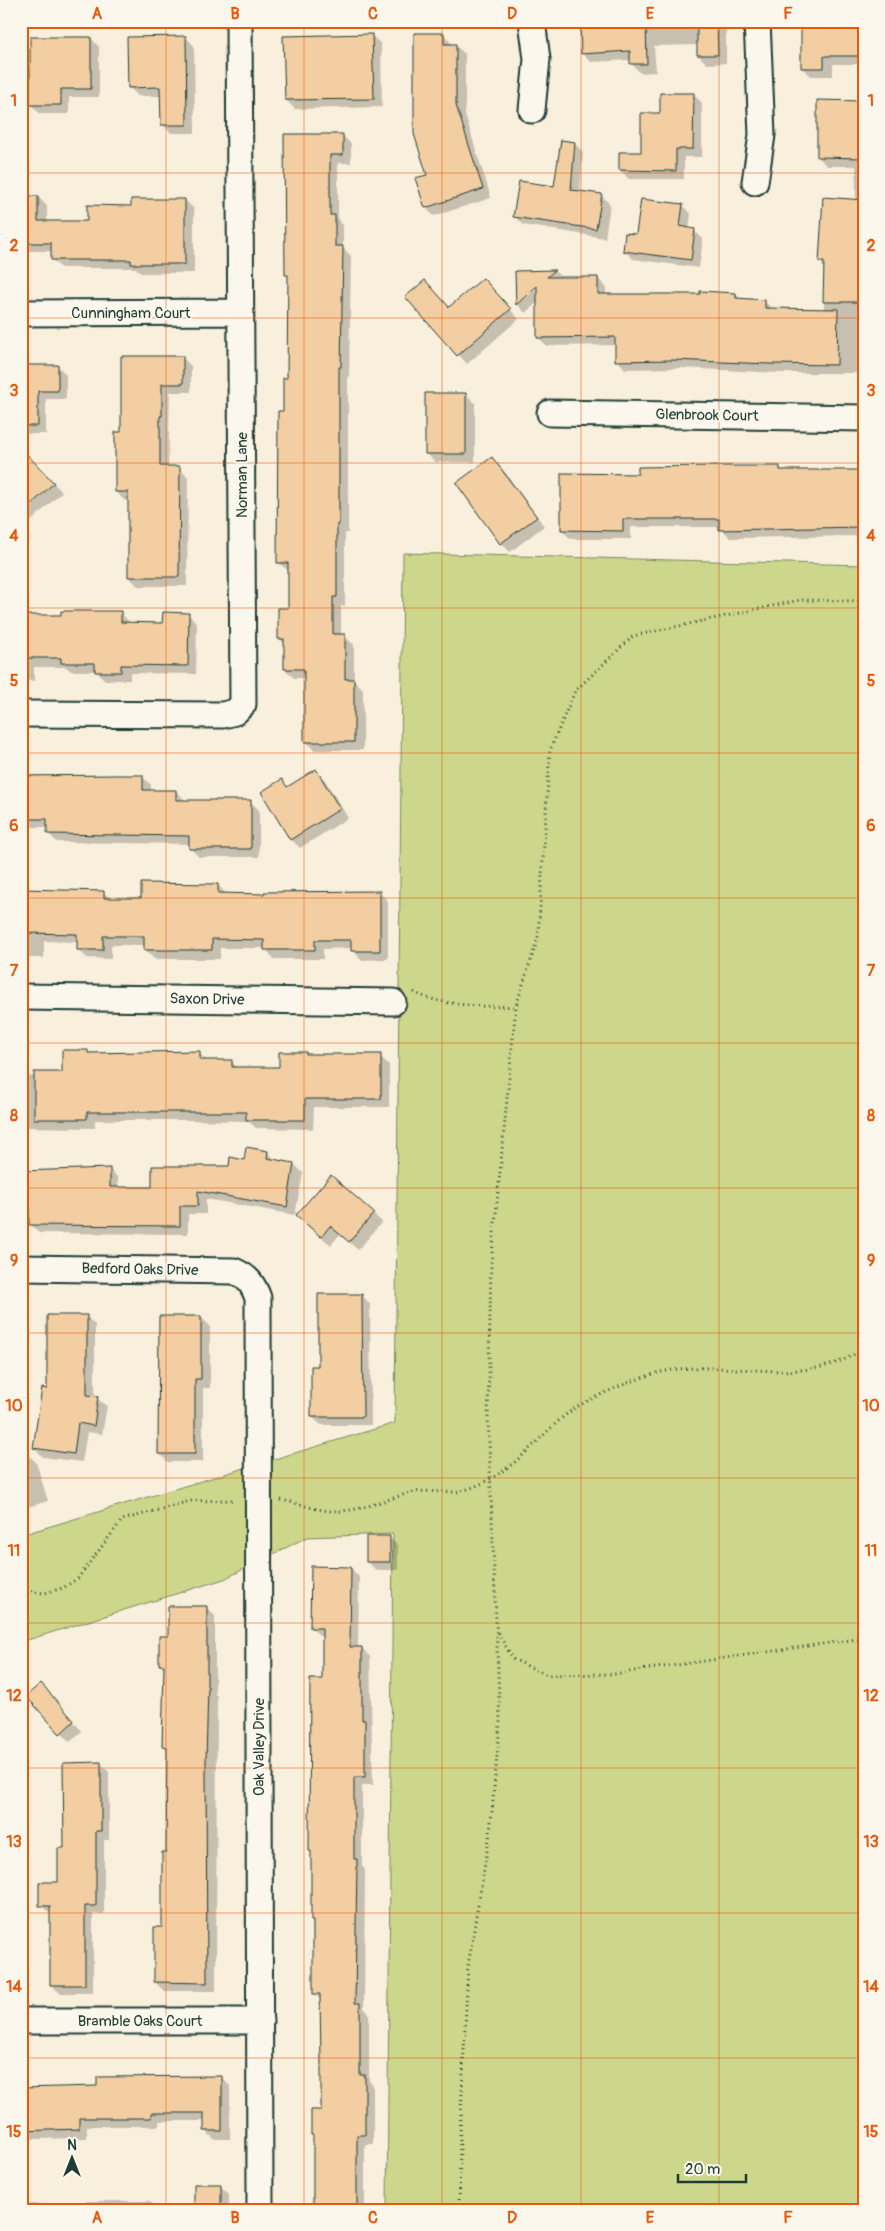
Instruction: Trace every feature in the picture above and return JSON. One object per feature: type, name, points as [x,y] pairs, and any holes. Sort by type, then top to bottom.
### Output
[{"type":"street","name":"Norman Lane","points":[[21,714],[224,715],[235,712],[243,704],[239,21]]},
{"type":"street","points":[[532,21],[538,59],[532,110]]},
{"type":"street","points":[[754,182],[762,135],[757,21]]},
{"type":"street","name":"Cunningham Court","points":[[21,313],[241,312]]},
{"type":"street","name":"Glenbrook Court","points":[[550,413],[864,418]]},
{"type":"street","name":"Saxon Drive","points":[[21,997],[402,996]]},
{"type":"street","name":"Bedford Oaks Drive","points":[[21,1268],[234,1271],[244,1275],[254,1286]]},
{"type":"street","name":"Oak Valley Drive","points":[[254,1286],[258,1298],[260,2210]]},
{"type":"street","name":"Bramble Oaks Court","points":[[21,2022],[260,2022]]},
{"type":"path","points":[[459,2210],[460,2134],[468,1966],[490,1833],[500,1723],[488,1416],[491,1264],[516,1006],[538,938],[550,750],[575,691],[633,636],[800,600],[864,601]]},
{"type":"path","points":[[402,996],[478,1006],[516,1006]]},
{"type":"path","points":[[21,1590],[45,1593],[62,1588],[78,1578],[122,1520],[190,1501],[282,1500],[336,1512],[362,1508],[412,1492],[456,1492],[475,1486],[526,1454],[568,1413],[600,1395],[661,1372],[690,1369],[798,1370],[832,1365],[864,1348]]},
{"type":"path","points":[[497,1632],[513,1660],[547,1675],[614,1674],[864,1638]]},
{"type":"green space","points":[[403,553],[864,565],[864,2210],[387,2210],[393,1534],[307,1537],[224,1579],[21,1642],[21,1535],[395,1423]]},
{"type":"building","points":[[580,21],[646,21],[647,64],[630,64],[630,51],[581,54]]},
{"type":"building","points":[[697,21],[717,21],[718,55],[697,55]]},
{"type":"building","points":[[801,21],[864,21],[864,56],[824,56],[824,68],[801,68]]},
{"type":"building","points":[[414,33],[444,33],[444,44],[456,44],[456,105],[483,189],[425,208],[415,178],[427,175],[414,134]]},
{"type":"building","points":[[372,34],[374,99],[285,100],[283,36]]},
{"type":"building","points":[[186,36],[187,125],[161,125],[160,87],[128,88],[127,37]]},
{"type":"building","points":[[30,37],[91,37],[91,89],[61,89],[61,105],[30,105]]},
{"type":"building","points":[[660,93],[694,93],[693,149],[676,149],[676,171],[619,170],[619,152],[641,152],[641,113],[660,113]]},
{"type":"building","points":[[817,100],[864,101],[864,158],[817,157]]},
{"type":"building","points":[[284,134],[343,134],[343,155],[330,155],[330,215],[335,215],[335,246],[343,246],[341,367],[339,367],[339,524],[337,524],[337,597],[333,597],[333,634],[345,634],[345,679],[354,679],[354,742],[304,742],[304,669],[284,669],[284,639],[278,639],[278,608],[288,608],[288,563],[277,563],[278,411],[283,411],[283,378],[287,378],[288,275],[285,275]]},
{"type":"building","points":[[561,140],[575,142],[571,190],[602,194],[596,229],[513,217],[519,181],[554,186]]},
{"type":"building","points":[[21,196],[38,196],[38,221],[87,221],[87,205],[131,206],[131,199],[185,199],[185,264],[131,264],[131,260],[51,260],[51,243],[21,243]]},
{"type":"building","points":[[823,197],[864,200],[864,302],[823,302],[824,262],[819,262]]},
{"type":"building","points":[[641,199],[683,204],[680,226],[695,229],[691,260],[623,251],[625,233],[636,234]]},
{"type":"building","points":[[555,270],[547,277],[598,277],[598,294],[700,294],[700,291],[736,293],[736,298],[765,300],[765,308],[838,309],[837,365],[673,360],[615,361],[615,337],[537,338],[537,286],[516,305],[515,271]]},
{"type":"building","points":[[483,278],[511,309],[457,356],[405,297],[425,280],[449,307]]},
{"type":"building","points":[[121,356],[183,356],[183,384],[162,384],[162,416],[160,416],[160,466],[180,466],[179,577],[128,577],[128,492],[115,492],[115,432],[121,432]]},
{"type":"building","points":[[21,365],[58,365],[58,391],[38,391],[38,426],[21,426]]},
{"type":"building","points":[[425,393],[466,393],[466,454],[425,454]]},
{"type":"building","points":[[21,448],[54,483],[21,514]]},
{"type":"building","points":[[492,457],[537,517],[500,544],[456,483]]},
{"type":"building","points":[[780,466],[780,470],[861,470],[861,527],[719,530],[719,519],[623,519],[623,531],[561,530],[561,473],[638,474],[638,467]]},
{"type":"building","points":[[61,611],[121,611],[121,622],[162,623],[163,612],[189,613],[188,666],[121,665],[121,672],[95,672],[95,663],[61,663],[61,658],[21,658],[21,615],[61,615]]},
{"type":"building","points":[[316,769],[340,809],[290,840],[261,792],[282,779],[287,787]]},
{"type":"building","points":[[143,775],[143,790],[176,790],[176,800],[251,800],[251,849],[189,849],[189,836],[47,834],[47,819],[21,819],[21,776]]},
{"type":"building","points":[[141,883],[218,884],[218,893],[264,894],[264,892],[380,891],[380,951],[351,951],[351,940],[315,940],[315,950],[264,950],[264,940],[212,939],[212,950],[144,950],[144,936],[103,936],[103,950],[77,950],[77,934],[21,933],[21,889],[104,891],[104,898],[141,898]]},
{"type":"building","points":[[62,1050],[88,1050],[88,1053],[200,1051],[200,1060],[232,1060],[232,1067],[279,1067],[279,1052],[381,1054],[381,1099],[305,1099],[305,1120],[246,1120],[246,1112],[87,1112],[87,1119],[34,1119],[34,1072],[62,1072]]},
{"type":"building","points":[[246,1147],[268,1151],[267,1158],[294,1163],[287,1207],[198,1191],[198,1206],[180,1206],[180,1226],[29,1225],[29,1210],[21,1210],[21,1171],[110,1168],[110,1187],[152,1187],[152,1166],[229,1166],[230,1157],[244,1160]]},
{"type":"building","points":[[331,1175],[374,1213],[349,1242],[330,1226],[321,1237],[296,1215]]},
{"type":"building","points":[[318,1294],[362,1294],[363,1417],[311,1417],[311,1366],[318,1366]]},
{"type":"building","points":[[47,1315],[87,1315],[87,1395],[98,1396],[94,1426],[78,1423],[74,1454],[33,1448],[42,1388],[47,1389]]},
{"type":"building","points":[[159,1316],[201,1316],[201,1379],[195,1379],[195,1454],[158,1454]]},
{"type":"building","points":[[366,1536],[390,1536],[390,1562],[366,1562]]},
{"type":"building","points":[[311,1566],[351,1567],[350,1647],[362,1647],[362,1720],[365,1720],[365,1777],[354,1777],[354,1859],[357,1859],[355,2003],[360,2003],[360,2075],[365,2075],[365,2135],[357,2135],[357,2208],[313,2208],[311,2110],[321,2110],[321,2062],[320,1994],[313,1994],[313,1921],[311,1921],[311,1851],[309,1851],[310,1679],[322,1679],[322,1628],[310,1628]]},
{"type":"building","points":[[168,1606],[207,1606],[207,1983],[154,1982],[154,1927],[162,1927],[162,1852],[166,1852],[167,1747],[162,1746],[164,1665],[159,1665],[159,1636],[168,1636]]},
{"type":"building","points":[[41,1683],[74,1721],[60,1734],[26,1696]]},
{"type":"building","points":[[101,1762],[101,1831],[96,1831],[96,1906],[85,1906],[85,1985],[50,1985],[50,1906],[39,1906],[39,1882],[58,1882],[58,1848],[64,1848],[63,1763]]},
{"type":"building","points":[[222,2076],[222,2131],[204,2131],[204,2113],[151,2113],[151,2118],[79,2118],[79,2129],[21,2131],[21,2088],[97,2086],[97,2077]]},
{"type":"building","points":[[194,2184],[221,2184],[221,2210],[194,2210]]}]
